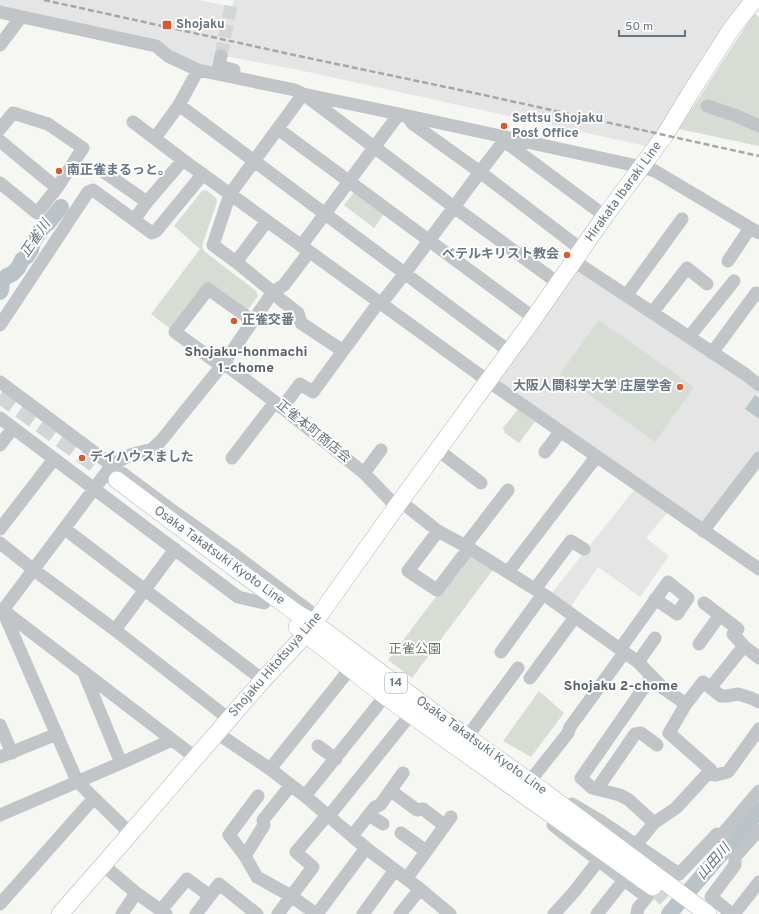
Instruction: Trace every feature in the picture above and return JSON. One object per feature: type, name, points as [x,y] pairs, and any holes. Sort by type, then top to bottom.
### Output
[{"type":"main road","name":"Hirakata Ibaraki Line","points":[[488,381],[665,135],[732,28],[754,0]]},
{"type":"main road","name":"Shojaku Hitotsuya Line","points":[[60,914],[310,628],[488,381]]},
{"type":"main road","name":"Osaka Takatsuki Kyoto Line","points":[[114,478],[264,603],[310,628],[467,736],[536,792],[666,889],[703,907]]},
{"type":"main road","name":"Osaka Takatsuki Kyoto Line","points":[[114,478],[298,614],[350,669],[385,696],[411,714],[536,792]]},
{"type":"street","points":[[0,12],[156,46],[168,56],[198,70],[295,90],[303,94],[558,283]]},
{"type":"street","points":[[0,45],[21,17]]},
{"type":"street","points":[[221,56],[219,66],[296,83],[303,94],[402,114],[655,171],[755,230],[728,261]]},
{"type":"street","points":[[155,138],[179,105],[198,70]]},
{"type":"street","points":[[303,94],[230,194],[213,245],[298,313],[301,323],[342,351]]},
{"type":"street","points":[[179,105],[509,352]]},
{"type":"street","points":[[707,106],[737,116],[759,126]]},
{"type":"street","points":[[0,129],[14,113],[48,124],[83,148],[57,188],[37,213],[1,186]]},
{"type":"street","points":[[1,611],[34,570],[94,489],[114,478],[130,455],[152,449],[160,442],[223,364],[273,292],[284,285],[325,214],[374,147],[402,114]]},
{"type":"street","points":[[402,114],[480,172],[626,296],[745,374],[759,385]]},
{"type":"street","points":[[133,122],[183,160],[488,381],[759,569]]},
{"type":"street","points":[[278,128],[534,318]]},
{"type":"street","points":[[232,458],[278,405],[300,384],[313,392],[376,306],[384,300],[405,273],[506,137]]},
{"type":"street","points":[[506,137],[508,144],[606,216]]},
{"type":"street","points":[[0,141],[57,188]]},
{"type":"street","points":[[134,220],[147,202],[183,160]]},
{"type":"street","points":[[101,170],[147,202]]},
{"type":"street","points":[[0,325],[88,192],[93,190],[152,233],[156,231],[203,174]]},
{"type":"street","points":[[626,296],[682,219]]},
{"type":"street","points":[[236,262],[267,221]]},
{"type":"street","points":[[652,313],[687,268],[707,284]]},
{"type":"street","points":[[689,337],[734,281]]},
{"type":"street","name":"正雀本町商店会","points":[[253,321],[208,289],[175,332],[216,362],[230,368],[278,405],[364,473],[392,502],[405,505],[438,530],[539,591],[638,662],[664,689],[686,704]]},
{"type":"street","points":[[712,353],[756,293]]},
{"type":"street","points":[[0,382],[114,478]]},
{"type":"street","points":[[0,418],[175,548],[238,597],[264,603]]},
{"type":"street","points":[[0,445],[13,428]]},
{"type":"street","points":[[545,452],[560,432]]},
{"type":"street","points":[[364,473],[381,450]]},
{"type":"street","points":[[438,450],[465,466],[481,483]]},
{"type":"street","points":[[508,572],[596,457]]},
{"type":"street","points":[[704,531],[759,458]]},
{"type":"street","points":[[0,530],[54,459]]},
{"type":"street","points":[[438,530],[408,571],[437,590],[508,490]]},
{"type":"street","points":[[65,529],[263,680]]},
{"type":"street","points":[[501,652],[571,541],[584,549]]},
{"type":"street","points":[[0,543],[229,719]]},
{"type":"street","points":[[115,630],[175,548]]},
{"type":"street","points":[[655,599],[622,651],[570,727],[536,792],[545,819],[598,861],[624,880],[666,889]]},
{"type":"street","points":[[704,603],[738,629],[734,634],[744,646],[759,658]]},
{"type":"street","points":[[1,611],[83,671],[196,758]]},
{"type":"street","points":[[1,611],[77,781],[131,834]]},
{"type":"street","points":[[699,644],[720,615]]},
{"type":"street","points":[[530,678],[575,617]]},
{"type":"street","points":[[638,662],[655,638]]},
{"type":"street","points":[[710,687],[744,646]]},
{"type":"street","points":[[467,736],[518,668]]},
{"type":"street","points":[[270,769],[350,669]]},
{"type":"street","points":[[83,671],[121,763]]},
{"type":"street","points":[[652,676],[581,778],[592,788],[620,795],[629,800],[654,823]]},
{"type":"street","points":[[636,845],[654,823],[676,808],[711,770],[669,733],[686,704],[703,682],[721,696],[738,694],[759,702]]},
{"type":"street","points":[[305,796],[385,696]]},
{"type":"street","points":[[278,914],[313,867],[296,852],[324,819],[328,817],[411,714]]},
{"type":"street","points":[[0,725],[6,755],[57,734]]},
{"type":"street","points":[[707,774],[716,775],[728,772],[759,729]]},
{"type":"street","points":[[217,733],[291,785],[366,848],[407,878],[450,914]]},
{"type":"street","points":[[597,789],[635,734],[641,733],[657,745]]},
{"type":"street","points":[[0,814],[172,740]]},
{"type":"street","points":[[318,746],[336,759]]},
{"type":"street","points":[[352,836],[375,806],[380,805],[403,774]]},
{"type":"street","points":[[245,856],[264,825],[262,820],[291,785]]},
{"type":"street","points":[[391,791],[416,810],[423,808],[447,821],[407,878]]},
{"type":"street","points":[[637,914],[638,908],[666,889],[717,834],[720,837],[759,791]]},
{"type":"street","points":[[536,792],[574,805],[636,845],[666,889]]},
{"type":"street","points":[[258,796],[229,835],[245,856],[257,876],[291,896],[316,914],[366,848]]},
{"type":"street","points":[[0,904],[94,798]]},
{"type":"street","points":[[369,815],[383,824]]},
{"type":"street","points":[[759,830],[735,857],[735,865],[703,907],[733,914],[759,882]]},
{"type":"street","points":[[401,833],[426,851]]},
{"type":"street","points":[[554,914],[574,892],[598,861]]},
{"type":"street","points":[[103,865],[136,893],[163,912],[187,879],[210,896]]},
{"type":"street","points":[[363,914],[395,870]]},
{"type":"street","points":[[596,914],[624,880]]},
{"type":"street","points":[[196,914],[219,884],[242,909],[258,914]]},
{"type":"street","points":[[400,914],[420,889]]},
{"type":"street","points":[[122,914],[136,893]]},
{"type":"shaded area","points":[[0,0],[199,0],[232,7],[234,0],[748,0],[651,147],[299,70],[220,55],[216,69],[172,53],[165,45],[0,9]]},
{"type":"shaded area","points":[[579,268],[759,389],[759,453],[704,526],[498,382]]},
{"type":"shaded area","points":[[755,395],[759,398],[759,419],[745,409]]},
{"type":"shaded area","points":[[634,490],[667,513],[646,538],[669,556],[640,597],[598,567],[569,609],[551,594]]},
{"type":"green space","points":[[754,13],[759,17],[759,146],[679,129]]},
{"type":"green space","points":[[357,189],[386,211],[374,228],[344,205]]},
{"type":"green space","points":[[206,190],[216,198],[217,202],[202,246],[204,251],[256,291],[258,296],[246,312],[207,285],[172,330],[151,314],[200,249],[174,226],[202,191]]},
{"type":"green space","points":[[599,320],[694,387],[655,442],[560,374]]},
{"type":"green space","points":[[518,409],[535,422],[519,443],[505,433],[503,428]]},
{"type":"green space","name":"正雀公園","points":[[470,552],[495,567],[412,678],[388,660]]},
{"type":"green space","points":[[539,691],[564,713],[531,757],[503,741]]},
{"type":"waterway","name":"正雀川","points":[[0,292],[2,281],[18,268],[22,260],[31,250],[33,241],[61,207]]},
{"type":"waterway","name":"山田川","points":[[669,914],[759,810]]},
{"type":"tunnel","points":[[221,56],[232,0]]},
{"type":"tunnel","points":[[0,395],[117,480]]},
{"type":"tunnel","points":[[655,900],[675,880]]},
{"type":"railway","points":[[44,0],[759,156]]},
{"type":"place","name":"Shojaku","points":[[167,25]]},
{"type":"place","name":"Settsu Shojaku Post Office","points":[[504,126]]},
{"type":"place","name":"南正雀まるっと。","points":[[59,171]]},
{"type":"place","name":"ベテルキリスト教会","points":[[567,255]]},
{"type":"place","name":"正雀交番","points":[[234,321]]},
{"type":"place","name":"大阪人間科学大学 庄屋学舎","points":[[680,387]]},
{"type":"place","name":"デイハウスました","points":[[82,458]]},
{"type":"district","name":"Shojaku-honmachi 1-chome","points":[[246,360]]},
{"type":"district","name":"Shojaku 2-chome","points":[[621,686]]}]
